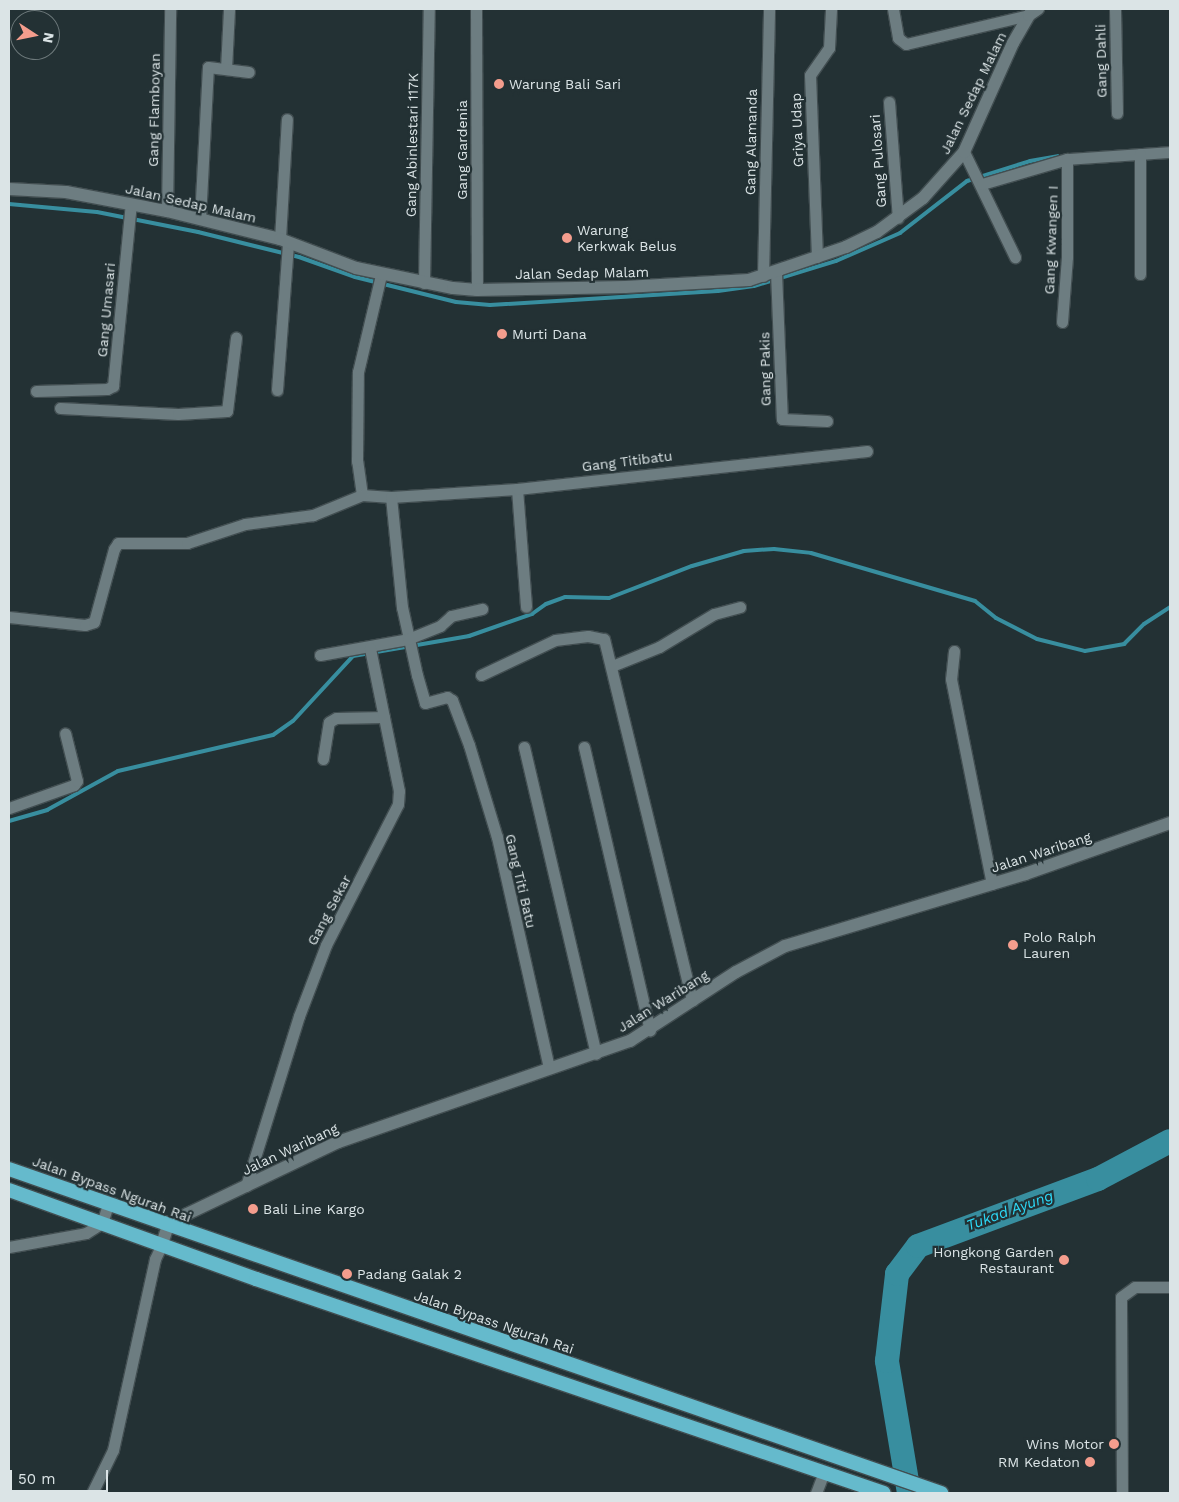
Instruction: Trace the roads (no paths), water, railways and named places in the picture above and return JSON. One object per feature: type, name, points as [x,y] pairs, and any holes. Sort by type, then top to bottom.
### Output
[{"type":"highway","name":"Jalan Bypass Ngurah Rai","points":[[9,1169],[168,1226],[941,1493]]},
{"type":"highway","points":[[9,1190],[884,1493]]},
{"type":"street","name":"Gang Flamboyan","points":[[167,211],[170,9]]},
{"type":"street","points":[[226,69],[230,9]]},
{"type":"street","name":"Gang Abinlestari 117K","points":[[424,283],[429,9]]},
{"type":"street","name":"Gang Gardenia","points":[[476,9],[478,290]]},
{"type":"street","name":"Gang Alamanda","points":[[763,276],[769,9]]},
{"type":"street","name":"Griya Udap","points":[[817,257],[810,76],[829,48],[831,9]]},
{"type":"street","points":[[894,9],[898,38],[906,44],[1033,12]]},
{"type":"street","name":"Gang Dahli","points":[[1115,9],[1117,113]]},
{"type":"street","name":"Jalan Sedap Malam","points":[[9,189],[66,192],[130,215],[167,211],[200,219],[286,247],[380,281],[424,283],[478,290],[700,284],[777,276],[817,257],[860,240],[898,218],[950,171],[964,152],[1003,63],[1033,12]]},
{"type":"street","points":[[200,219],[208,67],[249,72]]},
{"type":"street","name":"Gang Pulosari","points":[[889,102],[898,218]]},
{"type":"street","points":[[277,390],[286,247],[287,119]]},
{"type":"street","points":[[964,152],[980,180],[1015,257]]},
{"type":"street","points":[[980,180],[1067,160],[1170,152]]},
{"type":"street","points":[[1140,154],[1140,274]]},
{"type":"street","name":"Gang Kwangen I","points":[[1062,322],[1067,160]]},
{"type":"street","name":"Gang Umasari","points":[[36,391],[110,389],[114,384],[130,215]]},
{"type":"street","name":"Gang Pakis","points":[[777,276],[782,420],[827,421]]},
{"type":"street","points":[[9,618],[85,625],[94,622],[114,549],[118,543],[187,543],[245,524],[313,515],[362,495],[357,461],[358,380],[380,281]]},
{"type":"street","points":[[60,408],[178,414],[227,411],[236,338]]},
{"type":"street","name":"Gang Titibatu","points":[[362,495],[391,497],[517,488],[866,451]]},
{"type":"street","points":[[517,488],[526,607]]},
{"type":"street","points":[[391,497],[409,644]]},
{"type":"street","points":[[612,666],[659,647],[714,614],[740,607]]},
{"type":"street","points":[[320,655],[371,651],[409,644],[440,626],[451,616],[482,609]]},
{"type":"street","points":[[481,675],[535,647],[568,637],[603,638],[612,666],[692,1000]]},
{"type":"street","name":"Gang Titi Batu","points":[[409,644],[425,702],[429,704],[447,697],[454,703],[497,837],[549,1068]]},
{"type":"street","name":"Gang Sekar","points":[[246,1186],[299,1016],[326,945],[398,804],[399,791],[371,651]]},
{"type":"street","points":[[954,651],[951,679],[992,884]]},
{"type":"street","points":[[323,759],[329,722],[336,718],[384,717]]},
{"type":"street","points":[[9,808],[74,785],[77,781],[66,733]]},
{"type":"street","points":[[584,747],[650,1030]]},
{"type":"street","points":[[524,748],[596,1054]]},
{"type":"street","name":"Jalan Waribang","points":[[168,1226],[207,1202],[246,1186],[338,1142],[549,1068],[596,1054],[650,1030],[692,1000],[760,958],[785,946],[992,884],[1170,823]]},
{"type":"street","points":[[9,1247],[86,1232],[102,1223],[108,1204]]},
{"type":"street","points":[[92,1493],[112,1450],[155,1259],[168,1226]]},
{"type":"street","points":[[1122,1493],[1121,1297],[1135,1287],[1170,1287]]},
{"type":"street","points":[[816,1493],[824,1472]]},
{"type":"waterway","points":[[9,204],[97,212],[198,232],[299,257],[355,277],[456,302],[490,305],[718,291],[754,286],[836,261],[900,233],[967,181],[1030,161],[1058,156]]},
{"type":"waterway","points":[[9,821],[47,810],[118,771],[273,735],[293,721],[353,656],[469,636],[532,614],[546,604],[565,597],[609,598],[692,566],[744,551],[774,549],[811,553],[975,601],[996,618],[1037,639],[1085,651],[1124,644],[1144,624],[1170,607]]},
{"type":"waterway","name":"Tukad Ayung","points":[[909,1493],[887,1361],[897,1274],[918,1246],[1098,1179],[1170,1141]]},
{"type":"place","name":"Warung Bali Sari","points":[[499,84]]},
{"type":"place","name":"Warung Kerkwak Belus","points":[[567,238]]},
{"type":"place","name":"Murti Dana","points":[[502,334]]},
{"type":"place","name":"Polo Ralph Lauren","points":[[1013,945]]},
{"type":"place","name":"Bali Line Kargo","points":[[253,1209]]},
{"type":"place","name":"Hongkong Garden Restaurant","points":[[1064,1260]]},
{"type":"place","name":"Padang Galak 2","points":[[347,1274]]},
{"type":"place","name":"Wins Motor","points":[[1114,1444]]},
{"type":"place","name":"RM Kedaton","points":[[1090,1462]]}]
